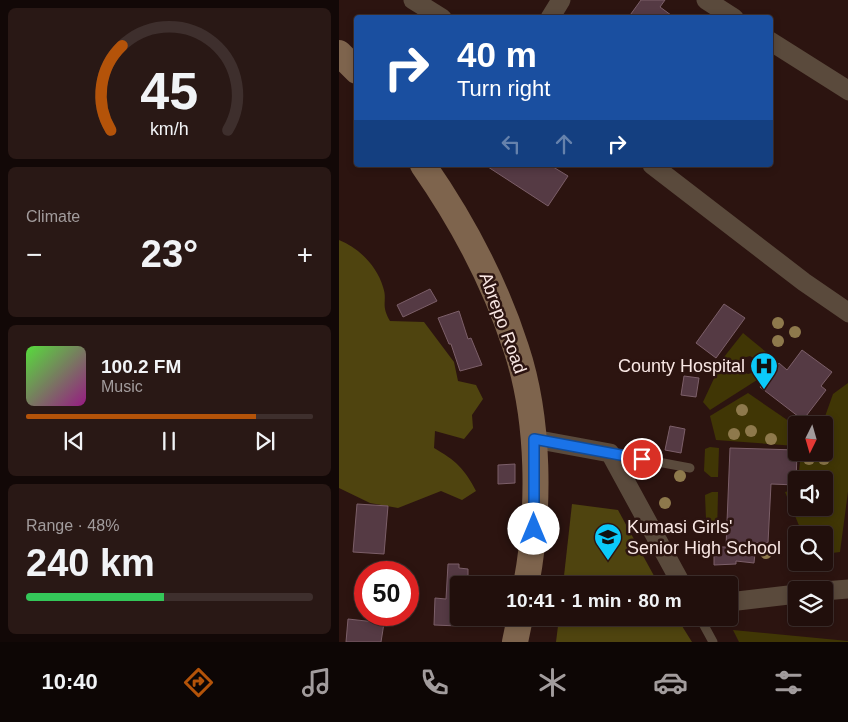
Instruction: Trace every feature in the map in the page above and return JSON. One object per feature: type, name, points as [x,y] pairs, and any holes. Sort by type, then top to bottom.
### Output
[{"type":"main road","points":[[339,53],[354,68]]},
{"type":"main road","name":"Abrepo Road","points":[[424,167],[469,240],[495,293],[517,349],[525,382],[534,439],[534,529],[527,576]]},
{"type":"main road","points":[[515,642],[518,626]]},
{"type":"street","points":[[413,0],[437,15]]},
{"type":"street","points":[[552,15],[561,0]]},
{"type":"street","points":[[707,0],[730,15]]},
{"type":"street","points":[[773,43],[848,91]]},
{"type":"street","points":[[655,167],[804,282],[848,313]]},
{"type":"street","points":[[534,439],[610,453],[678,576]]},
{"type":"street","points":[[833,590],[848,589]]},
{"type":"street","points":[[738,601],[788,595]]},
{"type":"lane","points":[[610,453],[690,468]]},
{"type":"lane","points":[[704,626],[713,642]]},
{"type":"shaded area","points":[[339,240],[360,253],[372,265],[380,279],[384,292],[385,310],[390,321],[424,322],[454,362],[458,381],[476,385],[483,399],[472,415],[473,428],[464,439],[435,431],[434,448],[459,466],[476,491],[462,500],[441,491],[398,508],[370,503],[339,488]]},
{"type":"shaded area","points":[[743,333],[777,361],[763,380],[760,380],[755,371],[757,360],[750,356],[743,358],[741,363],[742,369],[745,373],[752,373],[757,380],[710,410],[703,402],[724,357]]},
{"type":"shaded area","points":[[848,383],[849,484],[840,552],[833,553],[833,526],[799,526],[795,516],[833,516],[833,471],[799,471],[800,461],[833,461],[833,416],[825,416],[833,394]]},
{"type":"shaded area","points":[[748,393],[788,420],[788,445],[716,440],[710,416]]},
{"type":"shaded area","points":[[710,447],[719,448],[718,477],[711,477],[704,471],[705,449]]},
{"type":"shaded area","points":[[718,492],[717,535],[706,519],[705,495]]},
{"type":"shaded area","name":"Kumasi Girls' Senior High School","points":[[572,504],[618,510],[654,576],[564,576]]},
{"type":"shaded area","points":[[558,626],[682,626],[692,642],[556,642]]},
{"type":"shaded area","points":[[733,630],[848,641],[848,642],[739,642]]},
{"type":"building","points":[[641,0],[665,0],[660,7],[671,15],[630,15]]},
{"type":"building","points":[[488,167],[553,167],[568,176],[548,206]]},
{"type":"building","points":[[430,289],[437,301],[403,317],[397,305]]},
{"type":"building","points":[[724,304],[745,318],[716,358],[696,343]]},
{"type":"building","points":[[459,311],[468,339],[471,338],[482,365],[460,371],[451,344],[449,344],[438,318]]},
{"type":"building","points":[[802,350],[832,372],[821,386],[826,390],[806,416],[798,416],[760,387],[779,363],[787,370]]},
{"type":"building","points":[[684,376],[699,378],[696,397],[681,395]]},
{"type":"building","points":[[670,426],[685,429],[681,453],[665,450]]},
{"type":"building","points":[[730,448],[788,450],[788,461],[797,461],[796,471],[788,471],[788,485],[771,484],[768,543],[756,543],[754,563],[736,561],[736,564],[714,565],[714,547],[726,547]]},
{"type":"building","points":[[515,464],[515,483],[498,484],[498,465]]},
{"type":"building","points":[[357,504],[388,506],[384,554],[353,552]]},
{"type":"building","points":[[448,564],[459,564],[459,568],[468,569],[468,576],[450,576],[450,626],[434,625],[435,598],[446,599]]},
{"type":"building","points":[[348,619],[354,620],[354,626],[384,626],[381,642],[346,642]]},
{"type":"place","name":"County Hospital","points":[[764,390]]},
{"type":"place","name":"Kumasi Girls' Senior High School","points":[[608,561]]},
{"type":"route","points":[[534,529],[534,439],[642,459]]}]
